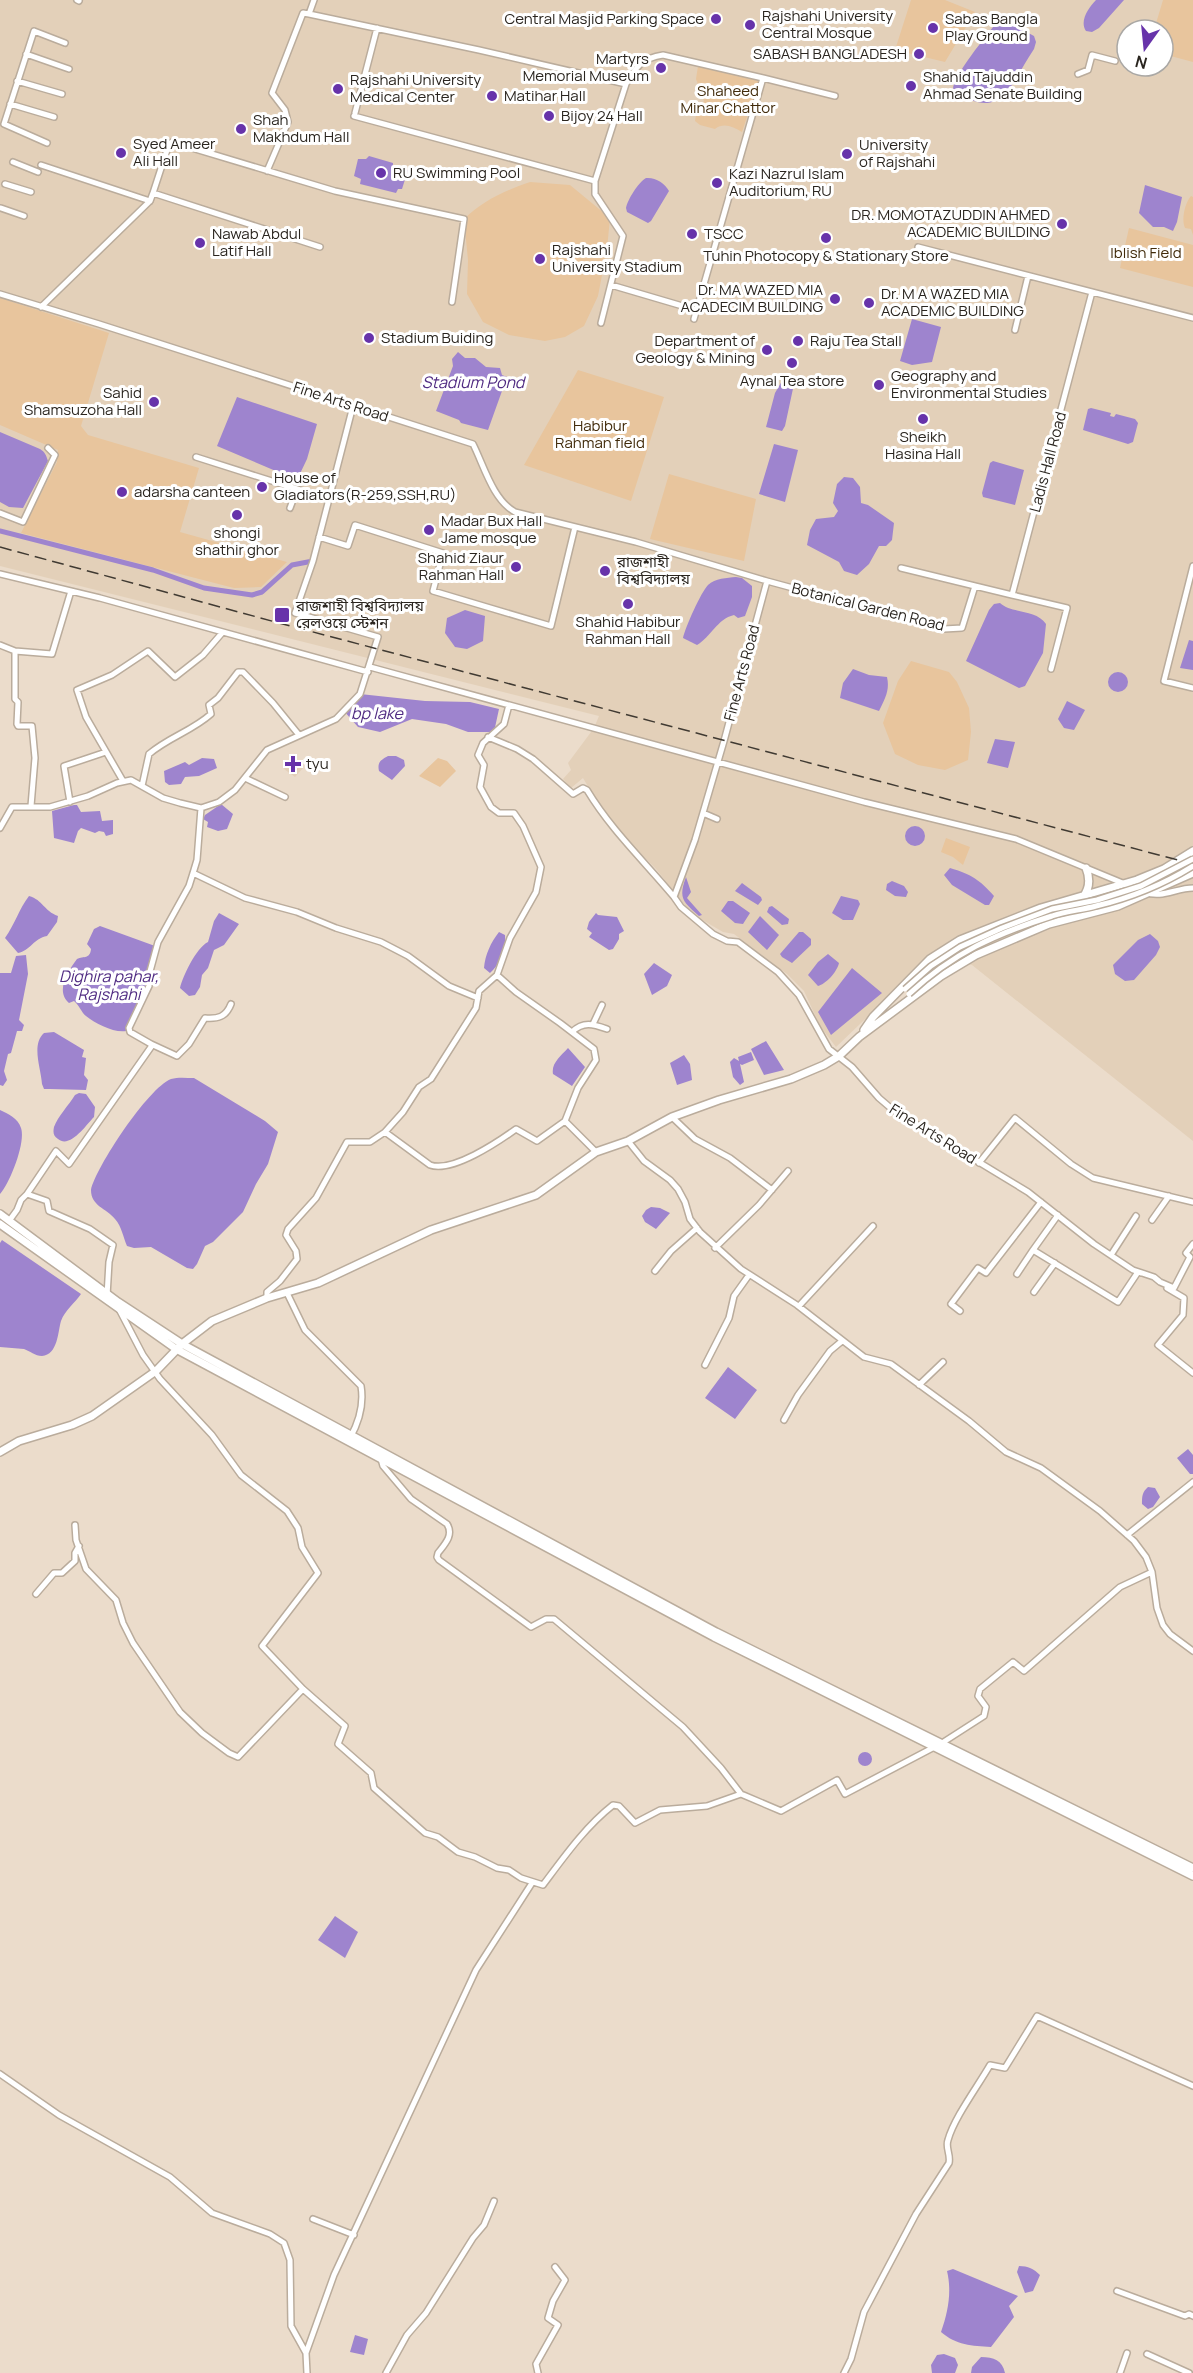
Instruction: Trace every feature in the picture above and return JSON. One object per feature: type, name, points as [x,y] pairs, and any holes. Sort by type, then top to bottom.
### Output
[{"type":"main road","points":[[859,1037],[873,1017],[930,959],[960,940],[1041,908],[1126,884],[1164,869],[1193,851]]},
{"type":"main road","points":[[1083,897],[1088,887],[1089,877],[1086,868]]},
{"type":"main road","points":[[0,1452],[19,1441],[72,1425],[92,1416],[156,1371],[179,1346],[212,1321],[267,1298],[318,1283],[431,1230],[536,1195],[596,1152],[628,1141],[672,1117],[719,1100],[791,1079],[839,1056],[859,1037],[896,1009],[941,976],[976,955],[1049,924],[1118,906],[1193,873]]},
{"type":"main road","points":[[0,1215],[107,1298],[120,1311],[179,1346],[716,1632],[1193,1876]]},
{"type":"main road","points":[[0,1224],[179,1346]]},
{"type":"main road","points":[[350,1438],[381,1459],[714,1637],[1193,1868]]},
{"type":"street","points":[[309,14],[314,0]]},
{"type":"street","points":[[267,171],[288,122],[285,110],[272,93],[303,13],[626,84]]},
{"type":"street","points":[[377,28],[354,114],[594,181]]},
{"type":"street","points":[[47,143],[3,124],[34,31],[65,43]]},
{"type":"street","points":[[26,54],[69,69]]},
{"type":"street","points":[[601,323],[623,236],[595,194],[594,181],[626,84],[635,67],[652,57],[663,55],[835,96]]},
{"type":"street","points":[[1078,74],[1088,70],[1092,55],[1115,61]]},
{"type":"street","points":[[694,319],[763,78]]},
{"type":"street","points":[[18,81],[62,94]]},
{"type":"street","points":[[10,104],[54,117]]},
{"type":"street","points":[[41,307],[150,201],[171,143],[334,191],[464,219],[452,302]]},
{"type":"street","points":[[13,162],[38,172]]},
{"type":"street","points":[[41,165],[150,201]]},
{"type":"street","points":[[5,184],[31,192]]},
{"type":"street","points":[[153,193],[320,247]]},
{"type":"street","points":[[1,208],[24,216]]},
{"type":"street","points":[[918,247],[1193,318]]},
{"type":"street","points":[[1015,330],[1028,276]]},
{"type":"street","points":[[611,285],[696,310]]},
{"type":"street","name":"Ladis Hall Road","points":[[1012,595],[1060,421],[1092,292]]},
{"type":"street","name":"Fine Arts Road","points":[[0,294],[473,444],[498,494],[508,508],[528,516],[636,542],[767,581],[703,813],[674,897],[681,907],[713,934],[727,941],[738,942],[778,972],[800,995],[830,1049],[893,1110],[1041,1202],[1111,1255],[1138,1272],[1174,1288],[1190,1257],[1186,1253],[1193,1244]]},
{"type":"street","points":[[0,828],[12,807],[50,807],[70,802],[123,781],[132,780],[163,798],[201,808],[219,802],[236,790],[267,750],[336,719],[360,694],[378,637],[295,613],[319,537],[353,406]]},
{"type":"street","points":[[0,513],[23,522],[55,455],[48,448]]},
{"type":"street","points":[[196,457],[329,498]]},
{"type":"street","points":[[291,508],[297,489]]},
{"type":"street","points":[[319,537],[348,546],[356,525],[443,553],[433,591],[551,626],[575,527]]},
{"type":"street","points":[[1193,566],[1164,681],[1193,688]]},
{"type":"street","points":[[901,568],[1066,608],[1051,669]]},
{"type":"street","points":[[0,574],[71,591],[222,633],[509,705],[864,802],[1016,839],[1149,894],[1157,896],[1179,889],[1193,888]]},
{"type":"street","name":"Botanical Garden Road","points":[[767,581],[944,629],[962,628],[975,586]]},
{"type":"street","points":[[0,645],[15,651],[52,654],[71,591]]},
{"type":"street","points":[[123,781],[86,717],[77,690],[112,675],[148,651],[175,676],[202,655],[222,633]]},
{"type":"street","points":[[15,651],[17,724],[18,726],[32,726],[35,758],[31,806]]},
{"type":"street","points":[[142,786],[149,754],[172,737],[188,732],[209,716],[212,712],[209,705],[238,672],[243,672],[273,703],[299,735]]},
{"type":"street","points":[[267,1298],[267,1292],[280,1281],[297,1259],[296,1251],[286,1235],[288,1229],[316,1198],[347,1142],[370,1142],[385,1132],[404,1112],[419,1087],[431,1079],[476,1008],[479,991],[497,975],[510,938],[536,892],[542,867],[523,826],[514,813],[499,813],[491,807],[480,787],[484,765],[478,755],[483,743],[504,724],[509,705]]},
{"type":"street","points":[[488,738],[517,749],[533,759],[573,794],[583,788],[587,790],[608,823],[674,897]]},
{"type":"street","points":[[70,802],[64,766],[106,752]]},
{"type":"street","points":[[245,778],[285,797]]},
{"type":"street","points":[[201,808],[197,860],[189,886],[158,942],[148,975],[149,986],[129,1028],[130,1032],[177,1056],[189,1044],[205,1018],[224,1015],[231,1004]]},
{"type":"street","points":[[703,813],[717,819]]},
{"type":"street","points":[[896,1009],[907,992],[931,966],[960,947],[1052,909],[1097,900],[1141,886],[1193,859]]},
{"type":"street","points":[[890,1001],[907,992],[934,970],[963,952],[994,938],[1054,915],[1099,906],[1143,891],[1193,866]]},
{"type":"street","points":[[193,873],[244,898],[297,912],[336,928],[381,942],[408,956],[449,986],[478,998]]},
{"type":"street","points":[[385,1132],[430,1165],[438,1168],[486,1150],[516,1129],[537,1142],[565,1120],[578,1088],[596,1060],[594,1049],[516,992],[497,975]]},
{"type":"street","points":[[593,1024],[602,1005]]},
{"type":"street","points":[[572,1032],[585,1024],[607,1029]]},
{"type":"street","points":[[9,1221],[56,1151],[69,1164],[151,1044]]},
{"type":"street","points":[[672,1117],[695,1139],[730,1158],[772,1190]]},
{"type":"street","points":[[979,1163],[1015,1118],[1071,1164],[1093,1178],[1193,1202]]},
{"type":"street","points":[[565,1120],[596,1152]]},
{"type":"street","points":[[628,1141],[644,1161],[670,1180],[678,1189],[690,1219],[697,1228],[716,1248],[749,1275],[799,1306],[864,1357],[891,1364],[969,1421],[1006,1452],[1041,1468],[1073,1490],[1126,1534],[1146,1557],[1152,1572],[1157,1608],[1163,1625],[1170,1634],[1193,1651]]},
{"type":"street","points":[[716,1248],[788,1171]]},
{"type":"street","points":[[27,1194],[47,1201],[49,1211],[90,1229],[113,1245],[109,1262],[107,1298]]},
{"type":"street","points":[[1152,1220],[1169,1196]]},
{"type":"street","points":[[960,1311],[951,1304],[978,1268],[986,1273],[1041,1202]]},
{"type":"street","points":[[1017,1274],[1058,1215]]},
{"type":"street","points":[[1111,1255],[1137,1216]]},
{"type":"street","points":[[799,1306],[873,1227]]},
{"type":"street","points":[[655,1271],[672,1251],[697,1228]]},
{"type":"street","points":[[1033,1250],[1118,1302],[1138,1272]]},
{"type":"street","points":[[1034,1292],[1055,1263]]},
{"type":"street","points":[[705,1365],[729,1318],[734,1296],[749,1275]]},
{"type":"street","points":[[1148,1275],[1184,1298],[1183,1315],[1158,1345],[1193,1373]]},
{"type":"street","points":[[287,1293],[306,1330],[361,1386],[363,1397],[361,1408],[350,1438]]},
{"type":"street","points":[[120,1311],[160,1379],[221,1445],[241,1475],[287,1511],[297,1528],[302,1547],[318,1573],[262,1646],[303,1689],[345,1726],[338,1744],[371,1773],[374,1788],[425,1833],[438,1837],[458,1852],[475,1857],[497,1868],[509,1870],[532,1883],[543,1886],[566,1854],[613,1805],[619,1806],[635,1822],[660,1809],[707,1806],[741,1794]]},
{"type":"street","points":[[784,1420],[798,1395],[830,1351],[842,1341]]},
{"type":"street","points":[[919,1385],[943,1362]]},
{"type":"street","points":[[381,1459],[383,1466],[411,1499],[432,1511],[451,1529],[450,1536],[438,1553],[439,1560],[531,1627],[546,1619],[554,1618],[683,1727],[721,1768],[741,1794],[781,1811],[837,1780],[845,1794],[939,1745],[984,1716],[986,1707],[978,1696],[980,1689],[1013,1662],[1024,1671],[1120,1587],[1152,1572]]},
{"type":"street","points":[[1126,1534],[1193,1482]]},
{"type":"street","points":[[75,1524],[86,1569],[116,1600],[123,1623],[134,1643],[180,1712],[202,1733],[229,1753],[238,1757],[303,1689]]},
{"type":"street","points":[[36,1594],[54,1573],[62,1573],[75,1561],[75,1553],[79,1546]]},
{"type":"street","points":[[307,2373],[306,2353],[325,2297],[402,2127],[424,2085],[476,1970],[532,1883]]},
{"type":"street","points":[[844,2373],[851,2359],[864,2312],[916,2214],[949,2163],[951,2156],[946,2144],[951,2131],[990,2066],[1005,2068],[1037,2016],[1193,2086]]},
{"type":"street","points":[[0,2074],[59,2115],[170,2177],[212,2213],[270,2234],[284,2243],[290,2260],[291,2326],[306,2353]]},
{"type":"street","points":[[386,2373],[407,2335],[426,2313],[473,2238],[484,2225],[494,2201]]},
{"type":"street","points":[[313,2219],[354,2235]]},
{"type":"street","points":[[538,2373],[536,2364],[558,2325],[548,2318],[553,2301],[564,2280],[555,2267]]},
{"type":"street","points":[[1117,2291],[1185,2316],[1189,2314],[1193,2316]]},
{"type":"street","points":[[1120,2373],[1127,2353]]},
{"type":"street","points":[[1147,2354],[1191,2372]]},
{"type":"shaded area","name":"রাজশাহী বিশ্ববিদ্যালয়","points":[[0,0],[1193,0],[1193,1141],[972,965],[931,956],[836,1047],[820,1026],[804,991],[787,974],[734,934],[723,932],[692,914],[656,869],[607,819],[583,778],[571,788],[563,779],[571,770],[568,763],[594,728],[599,716],[0,566]]},
{"type":"shaded area","name":"tyu","points":[[291,760],[303,768],[295,777],[284,769]]},
{"type":"green space","name":"Sabas Bangla Play Ground","points":[[911,0],[945,0],[975,12],[945,62],[895,50]]},
{"type":"green space","points":[[1163,0],[1193,0],[1193,62],[1175,57],[1175,18],[1158,18]]},
{"type":"green space","name":"Shaheed Minar Chattor","points":[[698,66],[759,81],[742,132],[725,126],[715,129],[700,125],[695,121],[697,109],[704,101],[696,79]]},
{"type":"green space","name":"Rajshahi University Stadium","points":[[530,182],[570,185],[610,218],[598,296],[584,326],[565,337],[545,341],[509,335],[483,322],[467,294],[468,260],[464,219],[479,206],[495,197]]},
{"type":"green space","points":[[1191,196],[1193,197],[1193,235],[1191,229],[1185,228],[1183,220],[1185,207]]},
{"type":"green space","name":"Iblish Field","points":[[1129,228],[1193,245],[1193,287],[1120,268]]},
{"type":"green space","points":[[0,298],[109,333],[81,426],[88,435],[199,468],[180,532],[287,562],[261,587],[234,588],[21,533],[57,462],[58,450],[0,425]]},
{"type":"green space","name":"Habibur Rahman field","points":[[578,370],[664,397],[631,501],[524,465]]},
{"type":"green space","points":[[669,474],[756,499],[744,561],[650,539]]},
{"type":"green space","points":[[911,661],[949,672],[957,682],[969,708],[971,732],[968,760],[945,770],[918,765],[895,754],[883,723],[898,681]]},
{"type":"green space","points":[[438,758],[447,761],[456,771],[440,787],[419,776]]},
{"type":"green space","points":[[946,838],[970,847],[963,865],[953,857],[941,852]]},
{"type":"water","points":[[1096,0],[1124,0],[1099,28],[1092,32],[1086,31],[1084,19]]},
{"type":"water","points":[[1006,21],[1034,36],[1036,42],[1011,86],[994,101],[983,103],[953,90],[958,76],[978,46],[997,22]]},
{"type":"water","name":"RU Swimming Pool","points":[[369,156],[408,170],[402,189],[398,189],[396,193],[360,184],[361,179],[354,176],[358,159],[366,159]]},
{"type":"water","points":[[646,178],[659,181],[669,191],[648,223],[627,212],[626,208],[634,192]]},
{"type":"water","points":[[1145,185],[1182,197],[1173,231],[1164,227],[1153,227],[1139,213]]},
{"type":"water","points":[[912,319],[941,327],[932,362],[912,365],[900,361]]},
{"type":"water","name":"Stadium Pond","points":[[458,352],[465,358],[475,358],[486,367],[500,368],[502,375],[507,377],[488,430],[461,423],[459,420],[436,411],[453,366],[452,359]]},
{"type":"water","points":[[782,381],[794,384],[782,431],[766,427],[775,393]]},
{"type":"water","points":[[237,397],[317,424],[307,459],[297,480],[217,446]]},
{"type":"water","points":[[1088,409],[1111,413],[1110,416],[1114,417],[1116,414],[1135,419],[1138,423],[1133,442],[1128,444],[1083,430]]},
{"type":"water","points":[[0,432],[40,449],[48,461],[23,508],[9,507],[0,502]]},
{"type":"water","points":[[774,444],[798,450],[785,502],[759,494]]},
{"type":"water","points":[[993,461],[1024,470],[1015,505],[983,497],[990,463]]},
{"type":"water","points":[[844,477],[853,478],[860,487],[861,503],[868,505],[894,523],[892,540],[886,546],[879,546],[869,564],[857,575],[844,571],[839,562],[807,545],[810,530],[816,519],[834,517],[838,511],[833,503],[837,484]]},
{"type":"water","points":[[725,578],[742,578],[752,586],[752,597],[745,616],[738,618],[734,615],[723,620],[697,645],[683,638],[701,595],[708,585]]},
{"type":"water","points":[[1000,603],[1011,609],[1036,616],[1046,624],[1043,653],[1025,686],[1019,688],[966,661],[989,610],[994,604]]},
{"type":"water","points":[[465,610],[485,616],[483,641],[467,649],[455,647],[445,633],[447,618]]},
{"type":"water","points":[[1189,640],[1193,641],[1193,670],[1180,668]]},
{"type":"water","points":[[853,669],[869,675],[887,677],[887,690],[879,711],[840,698],[843,683]]},
{"type":"water","points":[[1118,672],[1125,675],[1128,682],[1125,689],[1118,692],[1111,689],[1108,682],[1111,675]]},
{"type":"water","name":"bp lake","points":[[360,694],[425,701],[470,702],[499,709],[494,732],[468,732],[446,724],[412,719],[380,732],[358,727],[344,711]]},
{"type":"water","points":[[1067,701],[1085,710],[1074,730],[1064,728],[1058,719]]},
{"type":"water","points":[[995,739],[1015,742],[1008,768],[987,763]]},
{"type":"water","points":[[388,756],[396,756],[404,760],[405,766],[392,780],[379,771],[380,762]]},
{"type":"water","points":[[202,758],[214,759],[217,768],[199,776],[185,777],[181,784],[169,785],[165,782],[164,771],[185,762],[189,765]]},
{"type":"water","points":[[221,804],[233,814],[227,829],[218,831],[207,827],[208,822],[203,819]]},
{"type":"water","points":[[77,805],[81,812],[100,811],[102,821],[113,820],[113,834],[106,836],[104,832],[95,833],[81,828],[74,843],[54,838],[52,811]]},
{"type":"water","points":[[915,826],[922,829],[925,836],[922,843],[915,846],[908,843],[905,836],[908,829]]},
{"type":"water","points":[[950,868],[975,878],[984,886],[994,896],[989,905],[985,905],[952,885],[944,875]]},
{"type":"water","points":[[686,877],[691,892],[687,898],[702,915],[699,916],[689,907],[682,895]]},
{"type":"water","points":[[892,881],[904,886],[908,892],[906,897],[895,896],[886,890],[887,884]]},
{"type":"water","points":[[742,883],[761,897],[762,900],[758,905],[735,891]]},
{"type":"water","points":[[29,896],[58,916],[57,922],[47,936],[18,953],[5,938]]},
{"type":"water","points":[[841,896],[858,900],[860,904],[853,920],[843,920],[832,913]]},
{"type":"water","points":[[728,901],[733,901],[750,913],[743,924],[735,923],[721,911]]},
{"type":"water","points":[[772,906],[789,919],[788,924],[782,925],[767,912]]},
{"type":"water","points":[[219,913],[239,924],[224,945],[214,950],[208,968],[202,975],[200,987],[195,995],[189,996],[180,988],[195,956],[208,942],[214,921]]},
{"type":"water","points":[[596,913],[617,917],[624,931],[619,934],[619,939],[613,949],[609,950],[589,937],[592,933],[587,929],[589,922]]},
{"type":"water","points":[[760,916],[779,935],[767,950],[748,932]]},
{"type":"water","name":"Dighira pahar, Rajshahi","points":[[100,926],[155,946],[146,987],[126,1031],[111,1029],[95,1022],[84,1014],[74,1001],[69,1003],[63,993],[64,981],[70,969],[77,959],[89,954],[91,949],[87,944],[94,929]]},
{"type":"water","points":[[499,932],[505,935],[504,951],[500,961],[490,973],[484,968],[486,958]]},
{"type":"water","points":[[799,932],[803,932],[811,939],[811,945],[792,963],[780,954]]},
{"type":"water","points":[[1150,934],[1158,941],[1160,947],[1156,955],[1134,980],[1125,981],[1115,974],[1113,965],[1138,940]]},
{"type":"water","points":[[828,954],[839,963],[831,977],[818,986],[808,975]]},
{"type":"water","points":[[26,955],[28,974],[19,1020],[24,1025],[22,1031],[17,1031],[11,1053],[8,1054],[4,1071],[7,1080],[3,1086],[0,1085],[0,973],[11,973],[16,956]]},
{"type":"water","points":[[654,963],[672,975],[667,986],[652,995],[644,974]]},
{"type":"water","points":[[852,968],[882,993],[831,1035],[818,1012]]},
{"type":"water","points":[[54,1032],[84,1050],[82,1057],[86,1058],[84,1075],[88,1080],[86,1090],[44,1089],[38,1044],[44,1033]]},
{"type":"water","points":[[766,1041],[784,1070],[764,1075],[751,1049]]},
{"type":"water","points":[[568,1048],[585,1067],[572,1086],[553,1074],[555,1063]]},
{"type":"water","points":[[751,1052],[754,1060],[740,1064],[744,1082],[740,1085],[733,1077],[730,1062],[734,1058],[739,1061],[738,1057]]},
{"type":"water","points":[[684,1055],[690,1064],[692,1080],[677,1085],[670,1063]]},
{"type":"water","points":[[194,1078],[265,1121],[278,1132],[268,1164],[243,1212],[213,1242],[205,1246],[193,1269],[187,1268],[151,1247],[127,1246],[117,1222],[93,1200],[91,1190],[102,1164],[124,1129],[161,1085],[171,1079]]},
{"type":"water","points":[[86,1094],[95,1107],[94,1117],[73,1139],[63,1141],[54,1135],[54,1127],[75,1095]]},
{"type":"water","points":[[0,1110],[18,1122],[22,1134],[16,1162],[0,1194]]},
{"type":"water","points":[[651,1207],[670,1213],[656,1229],[645,1222],[642,1216]]},
{"type":"water","points":[[2,1240],[81,1294],[63,1317],[54,1347],[47,1355],[39,1356],[24,1349],[0,1347],[0,1243]]},
{"type":"water","points":[[728,1367],[757,1390],[735,1419],[705,1398]]},
{"type":"water","points":[[1188,1449],[1193,1455],[1193,1474],[1190,1474],[1177,1458]]},
{"type":"water","points":[[1148,1487],[1155,1488],[1160,1497],[1153,1507],[1148,1509],[1142,1504],[1143,1495]]},
{"type":"water","points":[[865,1752],[870,1754],[872,1759],[870,1764],[865,1766],[860,1764],[858,1759],[860,1754]]},
{"type":"water","points":[[335,1916],[358,1932],[345,1958],[318,1940]]},
{"type":"water","points":[[1019,2266],[1031,2268],[1040,2275],[1033,2291],[1025,2293],[1017,2272]]},
{"type":"water","points":[[953,2269],[1018,2296],[1009,2306],[1014,2317],[991,2347],[958,2342],[941,2332],[948,2302],[947,2271]]},
{"type":"water","points":[[355,2335],[368,2339],[364,2355],[350,2352]]},
{"type":"water","points":[[944,2354],[955,2358],[958,2365],[955,2373],[932,2373],[931,2365],[937,2355]]},
{"type":"water","points":[[981,2357],[997,2360],[1005,2373],[971,2373],[972,2367]]},
{"type":"waterway","points":[[0,531],[153,570],[204,588],[252,595],[262,592],[292,565],[313,561]]},
{"type":"railway","points":[[0,547],[279,623],[1193,864]]},
{"type":"place","name":"Central Masjid Parking Space","points":[[716,19]]},
{"type":"place","name":"Rajshahi University Central Mosque","points":[[750,25]]},
{"type":"place","name":"Sabas Bangla Play Ground","points":[[933,28]]},
{"type":"place","name":"SABASH BANGLADESH","points":[[919,54]]},
{"type":"place","name":"Martyrs Memorial Museum","points":[[661,68]]},
{"type":"place","name":"Shahid Tajuddin Ahmad Senate Building","points":[[911,86]]},
{"type":"place","name":"Rajshahi University Medical Center","points":[[338,89]]},
{"type":"place","name":"Matihar Hall","points":[[492,96]]},
{"type":"place","name":"Bijoy 24 Hall","points":[[549,116]]},
{"type":"place","name":"Shah Makhdum Hall","points":[[241,129]]},
{"type":"place","name":"Syed Ameer Ali Hall","points":[[121,153]]},
{"type":"place","name":"University of Rajshahi","points":[[847,154]]},
{"type":"place","name":"RU Swimming Pool","points":[[381,173]]},
{"type":"place","name":"Kazi Nazrul Islam Auditorium, RU","points":[[717,183]]},
{"type":"place","name":"DR. MOMOTAZUDDIN AHMED ACADEMIC BUILDING","points":[[1062,224]]},
{"type":"place","name":"TSCC","points":[[692,234]]},
{"type":"place","name":"Tuhin Photocopy & Stationary Store","points":[[826,238]]},
{"type":"place","name":"Nawab Abdul Latif Hall","points":[[200,243]]},
{"type":"place","name":"Rajshahi University Stadium","points":[[540,259]]},
{"type":"place","name":"Dr. MA WAZED MIA ACADECIM BUILDING","points":[[835,299]]},
{"type":"place","name":"Dr. M A WAZED MIA ACADEMIC BUILDING","points":[[869,303]]},
{"type":"place","name":"Stadium Buiding","points":[[369,338]]},
{"type":"place","name":"Raju Tea Stall","points":[[798,341]]},
{"type":"place","name":"Department of Geology & Mining","points":[[767,350]]},
{"type":"place","name":"Aynal Tea store","points":[[792,363]]},
{"type":"place","name":"Geography and Environmental Studies","points":[[879,385]]},
{"type":"place","name":"Sahid Shamsuzoha Hall","points":[[154,402]]},
{"type":"place","name":"Sheikh Hasina Hall","points":[[923,419]]},
{"type":"place","name":"House of Gladiators(R-259,SSH,RU)","points":[[262,487]]},
{"type":"place","name":"adarsha canteen","points":[[122,492]]},
{"type":"place","name":"shongi shathir ghor","points":[[237,515]]},
{"type":"place","name":"Madar Bux Hall Jame mosque","points":[[429,530]]},
{"type":"place","name":"Shahid Ziaur Rahman Hall","points":[[516,567]]},
{"type":"place","name":"রাজশাহী বিশ্ববিদ্যালয়","points":[[605,571]]},
{"type":"place","name":"Shahid Habibur Rahman Hall","points":[[628,604]]},
{"type":"place","name":"রাজশাহী বিশ্ববিদ্যালয় রেলওয়ে স্টেশন","points":[[282,615]]},
{"type":"place","name":"tyu","points":[[293,764]]}]
